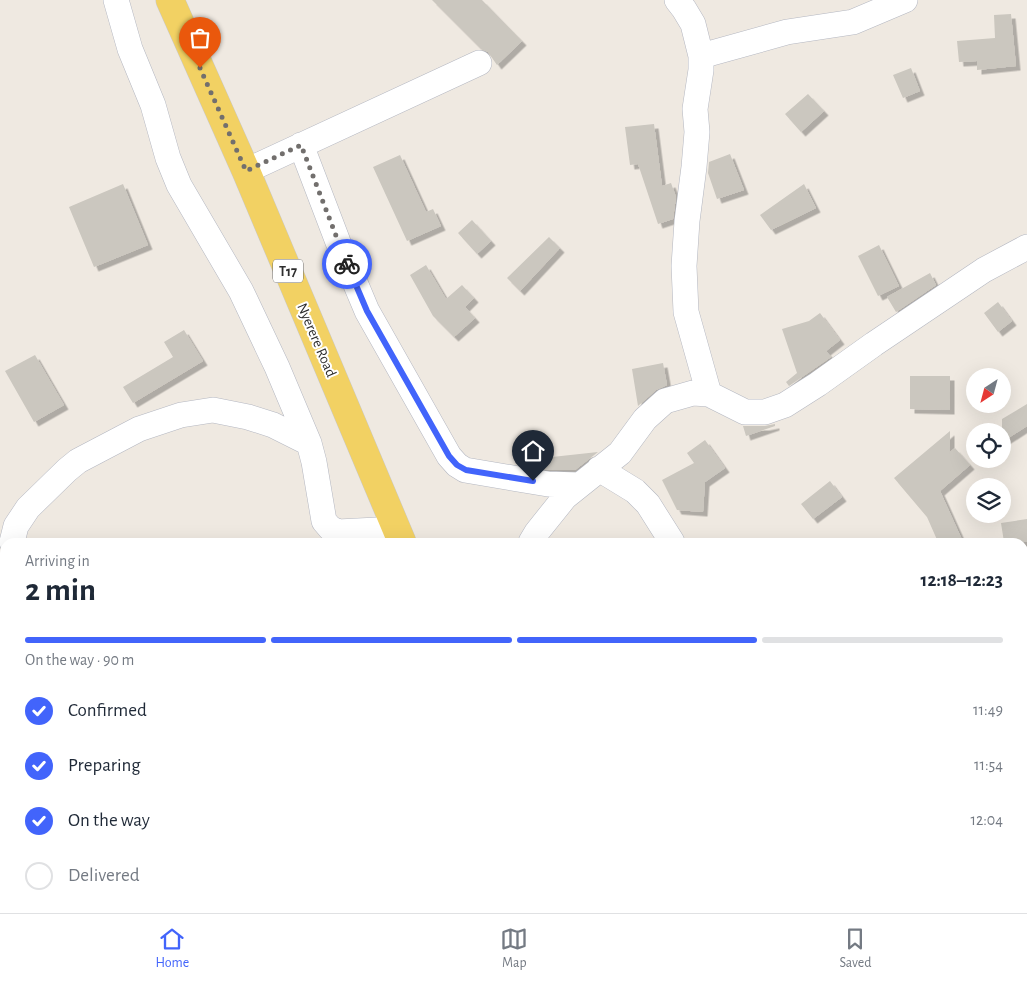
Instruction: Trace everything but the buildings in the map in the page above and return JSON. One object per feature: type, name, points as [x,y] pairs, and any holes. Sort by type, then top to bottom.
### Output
[{"type":"main road","name":"Nyerere Road","points":[[170,0],[246,171],[400,536]]},
{"type":"street","points":[[116,0],[130,49],[153,105],[168,158],[179,185],[241,291],[278,366],[314,462],[324,520],[330,528],[338,532],[400,536]]},
{"type":"street","points":[[677,0],[693,24],[701,56],[701,70],[695,109],[697,132],[684,266],[686,312],[709,394]]},
{"type":"street","points":[[701,56],[787,32],[853,22],[905,0]]},
{"type":"street","points":[[246,171],[479,63]]},
{"type":"street","points":[[301,145],[367,311],[449,456],[457,465],[466,470],[548,484],[579,485]]},
{"type":"street","points":[[533,538],[565,497],[620,453],[645,419],[665,401],[693,393],[709,394],[745,412],[765,412],[785,405],[984,270],[1027,247]]},
{"type":"street","points":[[13,538],[16,526],[28,508],[66,470],[78,461],[139,428],[213,410],[248,417],[274,425],[308,443]]},
{"type":"street","points":[[599,469],[635,491],[648,504],[669,538]]},
{"type":"way so far","points":[[200,68],[246,171],[301,145],[347,264]]},
{"type":"route","points":[[347,264],[367,311],[449,456],[457,465],[466,470],[533,481]]}]
